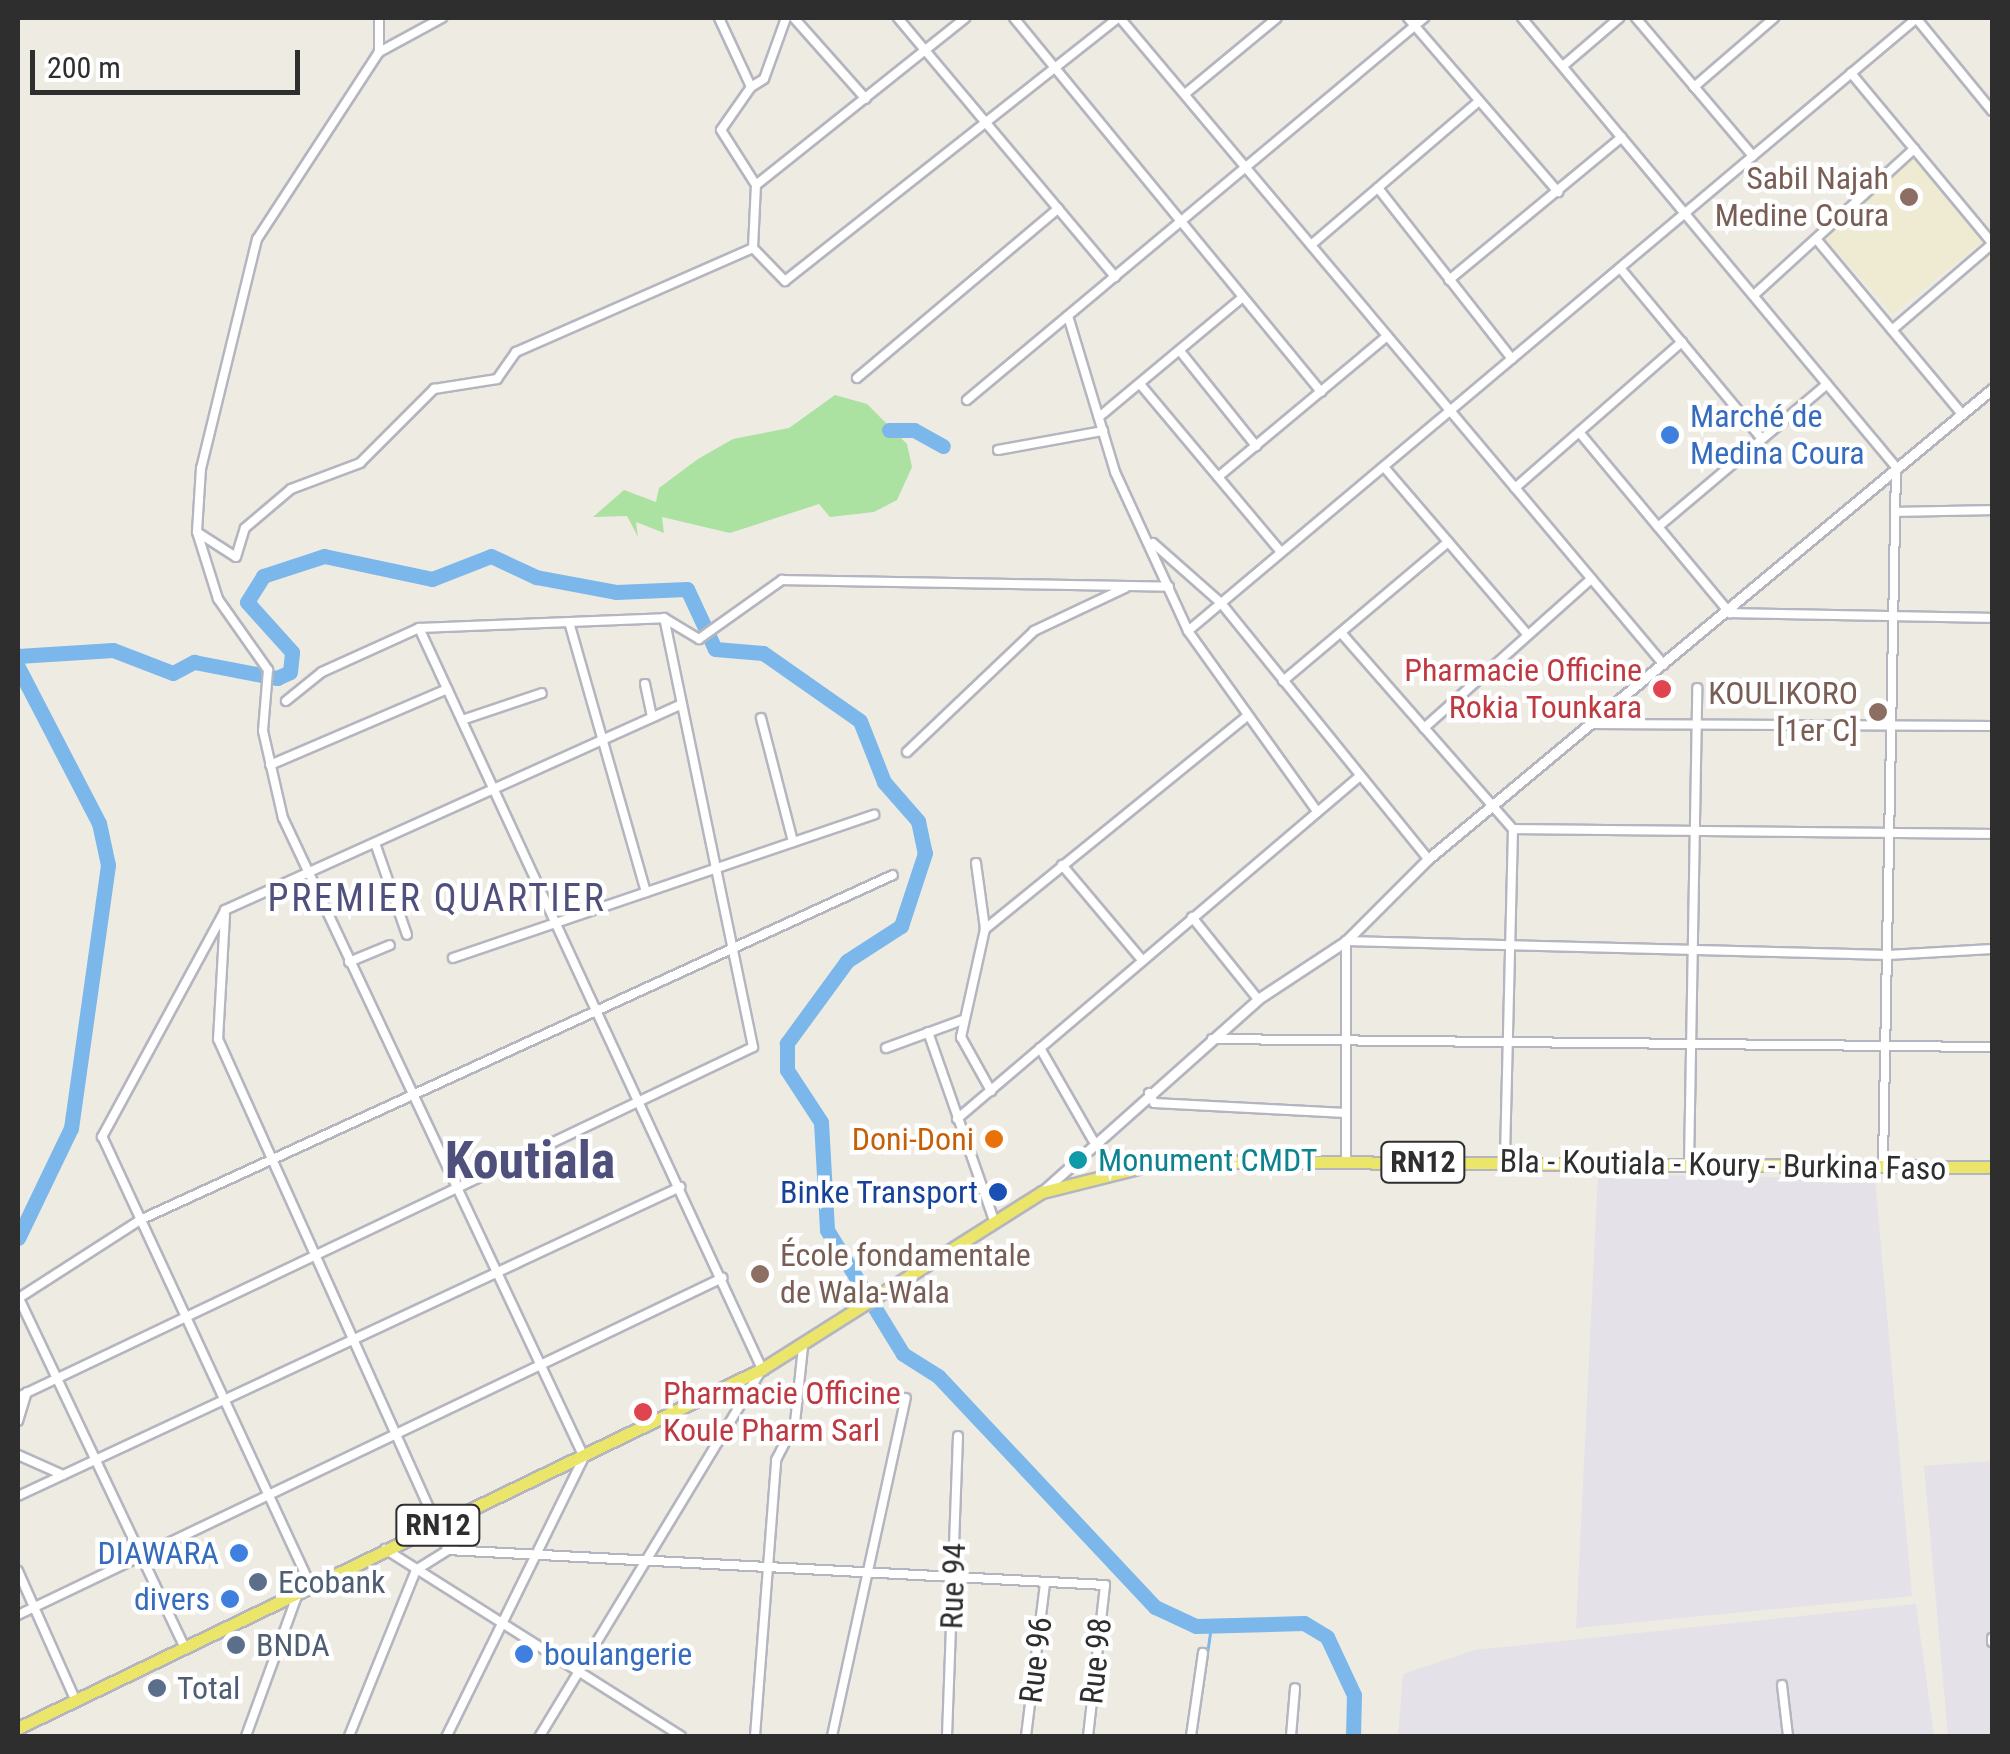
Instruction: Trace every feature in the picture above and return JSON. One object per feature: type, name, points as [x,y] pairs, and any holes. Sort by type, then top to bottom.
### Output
[{"type":"main road","name":"Bla - Koutiala - Koury - Burkina Faso","points":[[803,1347],[1042,1192],[1166,1161],[1992,1167]]},
{"type":"main road","name":"RN12","points":[[18,1728],[304,1585],[584,1457],[803,1347]]},
{"type":"street","points":[[379,18],[379,52]]},
{"type":"street","points":[[442,18],[379,52],[257,239],[201,468],[198,532],[218,599],[268,670],[270,765],[308,873],[500,1270],[584,1457],[540,1559],[446,1736]]},
{"type":"street","points":[[719,18],[750,87]]},
{"type":"street","points":[[786,18],[764,79],[750,87],[721,130],[756,186],[753,248],[786,281],[990,127],[1119,18],[1664,666]]},
{"type":"street","points":[[794,18],[866,98]]},
{"type":"street","points":[[898,18],[1115,277]]},
{"type":"street","points":[[756,186],[965,18]]},
{"type":"street","points":[[1014,18],[1321,392]]},
{"type":"street","points":[[1184,94],[1277,18]]},
{"type":"street","points":[[967,400],[1246,167],[1411,21],[1424,18]]},
{"type":"street","points":[[1522,18],[1896,467],[1883,1166]]},
{"type":"street","points":[[1563,66],[1619,18]]},
{"type":"street","points":[[1636,18],[1752,156]]},
{"type":"street","points":[[1694,87],[1774,18]]},
{"type":"street","points":[[1188,630],[1916,18],[1992,111]]},
{"type":"street","points":[[1411,21],[1558,192]]},
{"type":"street","points":[[1851,73],[1992,244],[1892,330]]},
{"type":"street","points":[[1311,245],[1479,101]]},
{"type":"street","points":[[1450,280],[1622,138]]},
{"type":"street","points":[[1754,295],[1914,149]]},
{"type":"street","points":[[1378,188],[1512,359]]},
{"type":"street","points":[[857,378],[1058,209]]},
{"type":"street","points":[[1816,240],[1961,413]]},
{"type":"street","points":[[198,532],[236,556],[245,528],[280,498],[360,462],[434,388],[497,378],[516,352],[753,248]]},
{"type":"street","points":[[1620,268],[1762,438]]},
{"type":"street","points":[[1100,417],[1243,297]]},
{"type":"street","points":[[1068,316],[1103,431],[1188,630],[1316,810]]},
{"type":"street","points":[[1218,477],[1388,336]]},
{"type":"street","points":[[1515,488],[1682,342]]},
{"type":"street","points":[[1180,351],[1256,446]]},
{"type":"street","points":[[1140,384],[1280,551]]},
{"type":"street","points":[[1658,528],[1827,384]]},
{"type":"street","points":[[1042,1192],[1093,1140],[1258,999],[1346,942],[1428,859],[1495,810],[1730,613],[1896,467],[1992,390]]},
{"type":"street","points":[[998,450],[1103,431]]},
{"type":"street","points":[[1579,432],[1730,613],[1992,618]]},
{"type":"street","points":[[1384,467],[1527,634]]},
{"type":"street","points":[[1895,512],[1992,510]]},
{"type":"street","points":[[1149,540],[1220,603],[1428,859]]},
{"type":"street","points":[[1284,681],[1343,635],[1448,542]]},
{"type":"street","points":[[286,701],[322,672],[418,628],[664,618],[699,639],[712,634],[766,586],[800,578],[927,590],[1026,578],[1126,588],[1169,587]]},
{"type":"street","points":[[1424,728],[1591,579]]},
{"type":"street","points":[[906,752],[1034,631],[1126,588]]},
{"type":"street","points":[[18,1396],[310,1251],[753,1047],[664,618]]},
{"type":"street","points":[[569,622],[646,892]]},
{"type":"street","points":[[418,628],[762,1369],[540,1736]]},
{"type":"street","points":[[1343,635],[1513,829],[1505,1162]]},
{"type":"street","points":[[645,684],[652,717]]},
{"type":"street","points":[[1690,1165],[1697,688]]},
{"type":"street","points":[[270,765],[447,689]]},
{"type":"street","points":[[462,720],[542,693]]},
{"type":"street","points":[[246,1736],[304,1585],[268,1495],[102,1137],[225,910],[682,704]]},
{"type":"street","points":[[985,929],[1246,716]]},
{"type":"street","points":[[762,718],[792,842]]},
{"type":"street","points":[[1593,724],[1992,726]]},
{"type":"street","points":[[957,1119],[1360,776]]},
{"type":"street","points":[[453,958],[874,815]]},
{"type":"street","points":[[1513,829],[1992,834]]},
{"type":"street","points":[[376,842],[408,935]]},
{"type":"street","points":[[976,863],[985,929],[963,1020],[971,1069],[990,1091]]},
{"type":"street","points":[[1062,865],[1142,960]]},
{"type":"street","points":[[184,1646],[19,1305],[57,1266],[140,1220],[412,1089],[892,875]]},
{"type":"street","points":[[225,910],[218,1039],[266,1160],[448,1550]]},
{"type":"street","points":[[1192,917],[1258,999]]},
{"type":"street","points":[[1346,942],[1888,955],[1992,949]]},
{"type":"street","points":[[1346,942],[1346,1162]]},
{"type":"street","points":[[349,962],[390,945]]},
{"type":"street","points":[[886,1048],[963,1020]]},
{"type":"street","points":[[928,1032],[994,1223]]},
{"type":"street","points":[[1212,1039],[1345,1044],[1992,1046]]},
{"type":"street","points":[[1040,1048],[1093,1140]]},
{"type":"street","points":[[1149,1093],[1154,1103],[1346,1113]]},
{"type":"street","points":[[18,1496],[225,1402],[350,1336],[680,1187]]},
{"type":"street","points":[[18,1614],[722,1278]]},
{"type":"street","points":[[755,1736],[764,1571],[776,1460],[795,1423],[803,1347]]},
{"type":"street","points":[[18,1420],[28,1390]]},
{"type":"street","points":[[832,1736],[906,1398]]},
{"type":"street","name":"Rue 94","points":[[947,1736],[958,1436]]},
{"type":"street","points":[[18,1455],[63,1475]]},
{"type":"street","points":[[385,1549],[681,1736]]},
{"type":"street","points":[[349,1736],[416,1570],[448,1550],[540,1559],[648,1558],[764,1571],[1045,1583]]},
{"type":"street","points":[[18,1571],[75,1699]]},
{"type":"street","name":"Rue 98","points":[[1045,1583],[1104,1586],[1088,1736]]},
{"type":"street","name":"Rue 96","points":[[1026,1736],[1045,1583]]},
{"type":"street","points":[[1190,1736],[1203,1653]]},
{"type":"street","points":[[1782,1686],[1788,1736]]},
{"type":"street","points":[[1291,1736],[1295,1688]]},
{"type":"shaded area","name":"Sabil Najah Medine Coura","points":[[1915,157],[1984,240],[1893,314],[1824,237]]},
{"type":"shaded area","points":[[1598,1174],[1875,1179],[1912,1596],[1576,1628]]},
{"type":"shaded area","points":[[1992,1461],[1992,1736],[1948,1736],[1924,1466]]},
{"type":"shaded area","points":[[1916,1604],[1934,1736],[1398,1736],[1403,1674],[1475,1650]]},
{"type":"green space","points":[[835,395],[867,404],[907,444],[912,467],[897,500],[874,512],[830,517],[819,504],[730,533],[662,517],[664,533],[636,522],[638,537],[627,516],[593,517],[624,490],[656,502],[659,488],[698,459],[733,439],[789,428]]},
{"type":"waterway","points":[[889,430],[914,430],[943,446]]},
{"type":"waterway","points":[[18,656],[113,650],[173,673],[194,662],[277,678],[290,672],[292,652],[247,602],[263,576],[324,556],[432,579],[491,556],[536,577],[616,592],[687,589],[715,649],[763,653],[860,721],[884,782],[918,821],[925,853],[901,926],[847,961],[787,1043],[787,1070],[821,1122],[827,1230],[903,1354],[938,1376],[1155,1607],[1196,1626],[1304,1623],[1327,1637],[1354,1695],[1353,1736]]},
{"type":"waterway","points":[[18,667],[99,823],[108,865],[71,1128],[18,1238]]},
{"type":"waterway","points":[[1195,1736],[1211,1626]]},
{"type":"place","name":"Sabil Najah Medine Coura","points":[[1909,197]]},
{"type":"place","name":"Marché de Medina Coura","points":[[1670,435]]},
{"type":"place","name":"Pharmacie Officine Rokia Tounkara","points":[[1662,689]]},
{"type":"place","name":"KOULIKORO [1er C]","points":[[1878,712]]},
{"type":"place","name":"Doni-Doni","points":[[994,1139]]},
{"type":"place","name":"Monument CMDT","points":[[1078,1160]]},
{"type":"place","name":"Binke Transport","points":[[998,1192]]},
{"type":"place","name":"École fondamentale de Wala-Wala","points":[[760,1274]]},
{"type":"place","name":"Pharmacie Officine Koule Pharm Sarl","points":[[643,1412]]},
{"type":"place","name":"DIAWARA","points":[[239,1553]]},
{"type":"place","name":"Ecobank","points":[[258,1582]]},
{"type":"place","name":"divers","points":[[230,1599]]},
{"type":"place","name":"BNDA","points":[[236,1645]]},
{"type":"place","name":"boulangerie","points":[[524,1654]]},
{"type":"place","name":"Total","points":[[157,1688]]},
{"type":"district","name":"PREMIER QUARTIER","points":[[437,899]]},
{"type":"district","name":"Koutiala","points":[[530,1161]]}]
